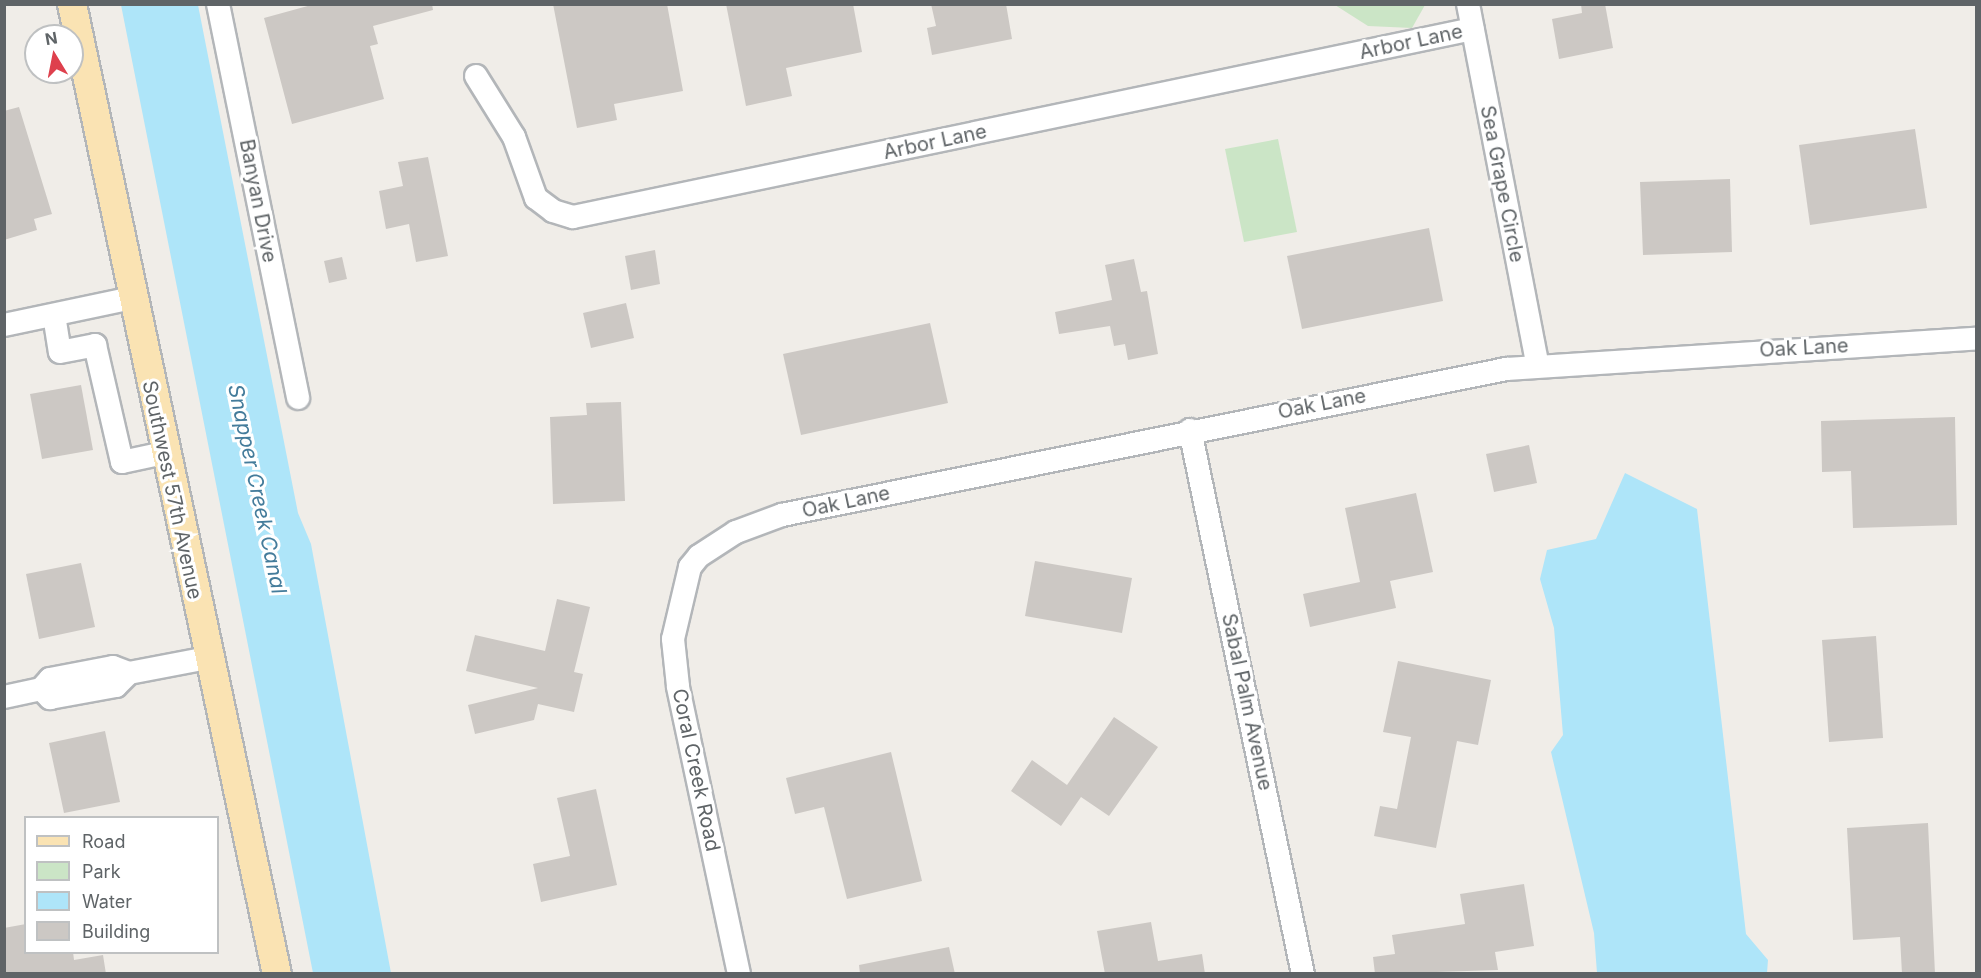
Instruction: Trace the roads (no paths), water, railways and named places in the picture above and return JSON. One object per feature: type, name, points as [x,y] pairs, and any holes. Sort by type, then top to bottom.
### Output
[{"type":"main road","name":"Southwest 57th Avenue","points":[[72,4],[164,453],[278,974]]},
{"type":"street","name":"Banyan Drive","points":[[218,4],[298,398]]},
{"type":"street","name":"Sea Grape Circle","points":[[1468,4],[1537,364]]},
{"type":"street","name":"Arbor Lane","points":[[476,76],[514,137],[537,198],[553,212],[573,217],[1473,29]]},
{"type":"street","points":[[4,325],[132,298]]},
{"type":"street","points":[[54,315],[60,352],[95,345],[123,462],[164,453]]},
{"type":"street","name":"Oak Lane","points":[[690,567],[715,543],[782,515],[1190,430],[1537,364],[1977,339]]},
{"type":"street","name":"Sabal Palm Avenue","points":[[1190,430],[1303,974]]},
{"type":"street","name":"Coral Creek Road","points":[[690,567],[675,616],[674,660],[739,974]]},
{"type":"street","points":[[4,697],[41,689],[50,679],[113,667],[129,673],[208,658]]},
{"type":"water","name":"Snapper Creek Canal","points":[[121,5],[198,5],[298,513],[311,544],[391,973],[313,973]]},
{"type":"water","points":[[1625,473],[1697,509],[1746,934],[1768,960],[1767,973],[1597,973],[1594,933],[1551,752],[1563,735],[1554,628],[1540,579],[1547,550],[1596,539]]}]
